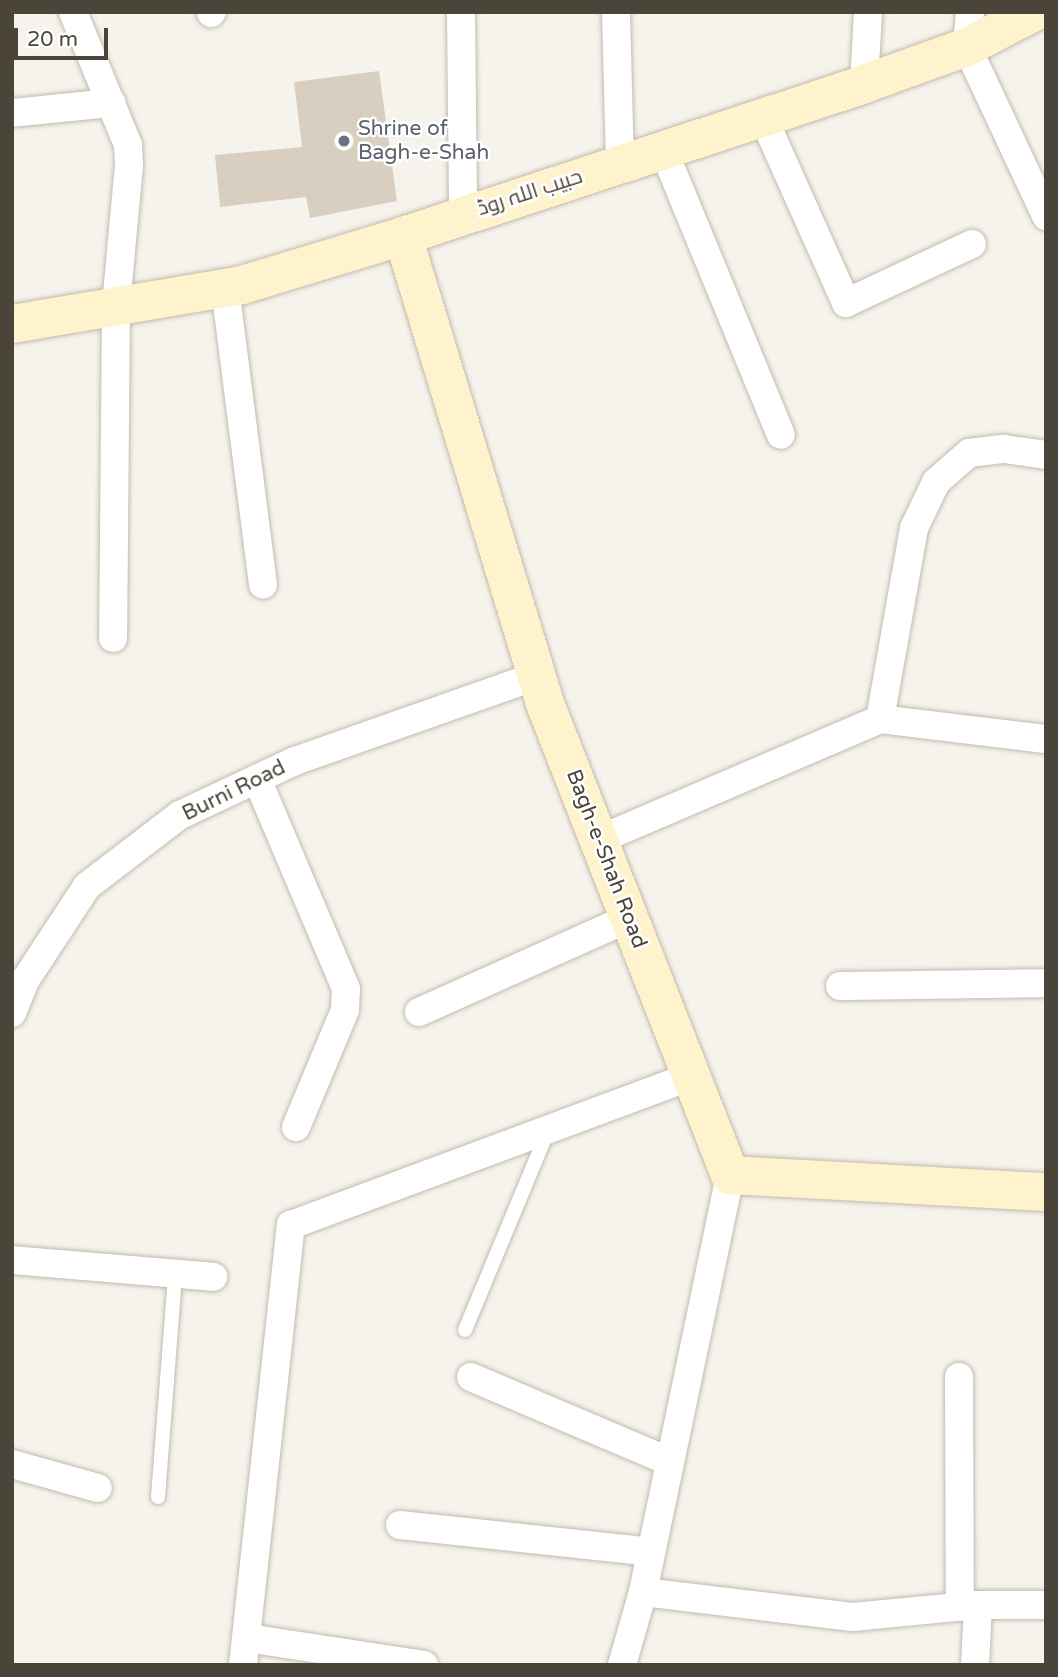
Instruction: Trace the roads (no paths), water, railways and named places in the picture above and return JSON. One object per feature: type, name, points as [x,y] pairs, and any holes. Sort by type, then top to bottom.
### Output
[{"type":"street","points":[[73,12],[128,145],[129,165],[116,306],[113,638]]},
{"type":"street","points":[[461,12],[463,215]]},
{"type":"street","points":[[616,12],[620,164]]},
{"type":"street","points":[[864,84],[868,12]]},
{"type":"street","name":"حبیب اللہ روڈ","points":[[12,324],[225,288],[403,236],[762,115],[864,84],[968,30],[1034,12]]},
{"type":"street","points":[[968,30],[1046,216]]},
{"type":"street","points":[[12,113],[111,103]]},
{"type":"street","points":[[762,115],[846,303],[972,244]]},
{"type":"street","points":[[663,149],[781,435]]},
{"type":"street","name":"Bagh-e-Shah Road","points":[[403,236],[536,676],[730,1175]]},
{"type":"street","points":[[225,288],[263,585]]},
{"type":"street","points":[[880,719],[914,528],[936,482],[969,453],[1004,449],[1046,455]]},
{"type":"street","name":"Burni Road","points":[[12,1013],[26,979],[87,886],[180,815],[295,761],[536,676]]},
{"type":"street","points":[[598,840],[880,719],[1046,739]]},
{"type":"street","points":[[257,779],[346,989],[345,1010],[296,1127]]},
{"type":"street","points":[[419,1012],[629,918]]},
{"type":"street","points":[[840,986],[1046,983]]},
{"type":"street","points":[[424,1665],[245,1651],[291,1225],[691,1076]]},
{"type":"street","points":[[622,1665],[643,1592],[730,1175],[1046,1192]]},
{"type":"street","points":[[12,1260],[213,1277]]},
{"type":"street","points":[[471,1377],[670,1462]]},
{"type":"street","points":[[959,1377],[969,1606],[975,1665]]},
{"type":"street","points":[[12,1464],[98,1488]]},
{"type":"street","points":[[400,1525],[651,1552]]},
{"type":"street","points":[[643,1592],[853,1617],[969,1606],[1046,1605]]},
{"type":"lane","points":[[466,1330],[549,1129]]},
{"type":"lane","points":[[158,1497],[175,1274]]},
{"type":"place","name":"Shrine of Bagh-e-Shah","points":[[344,141]]}]
